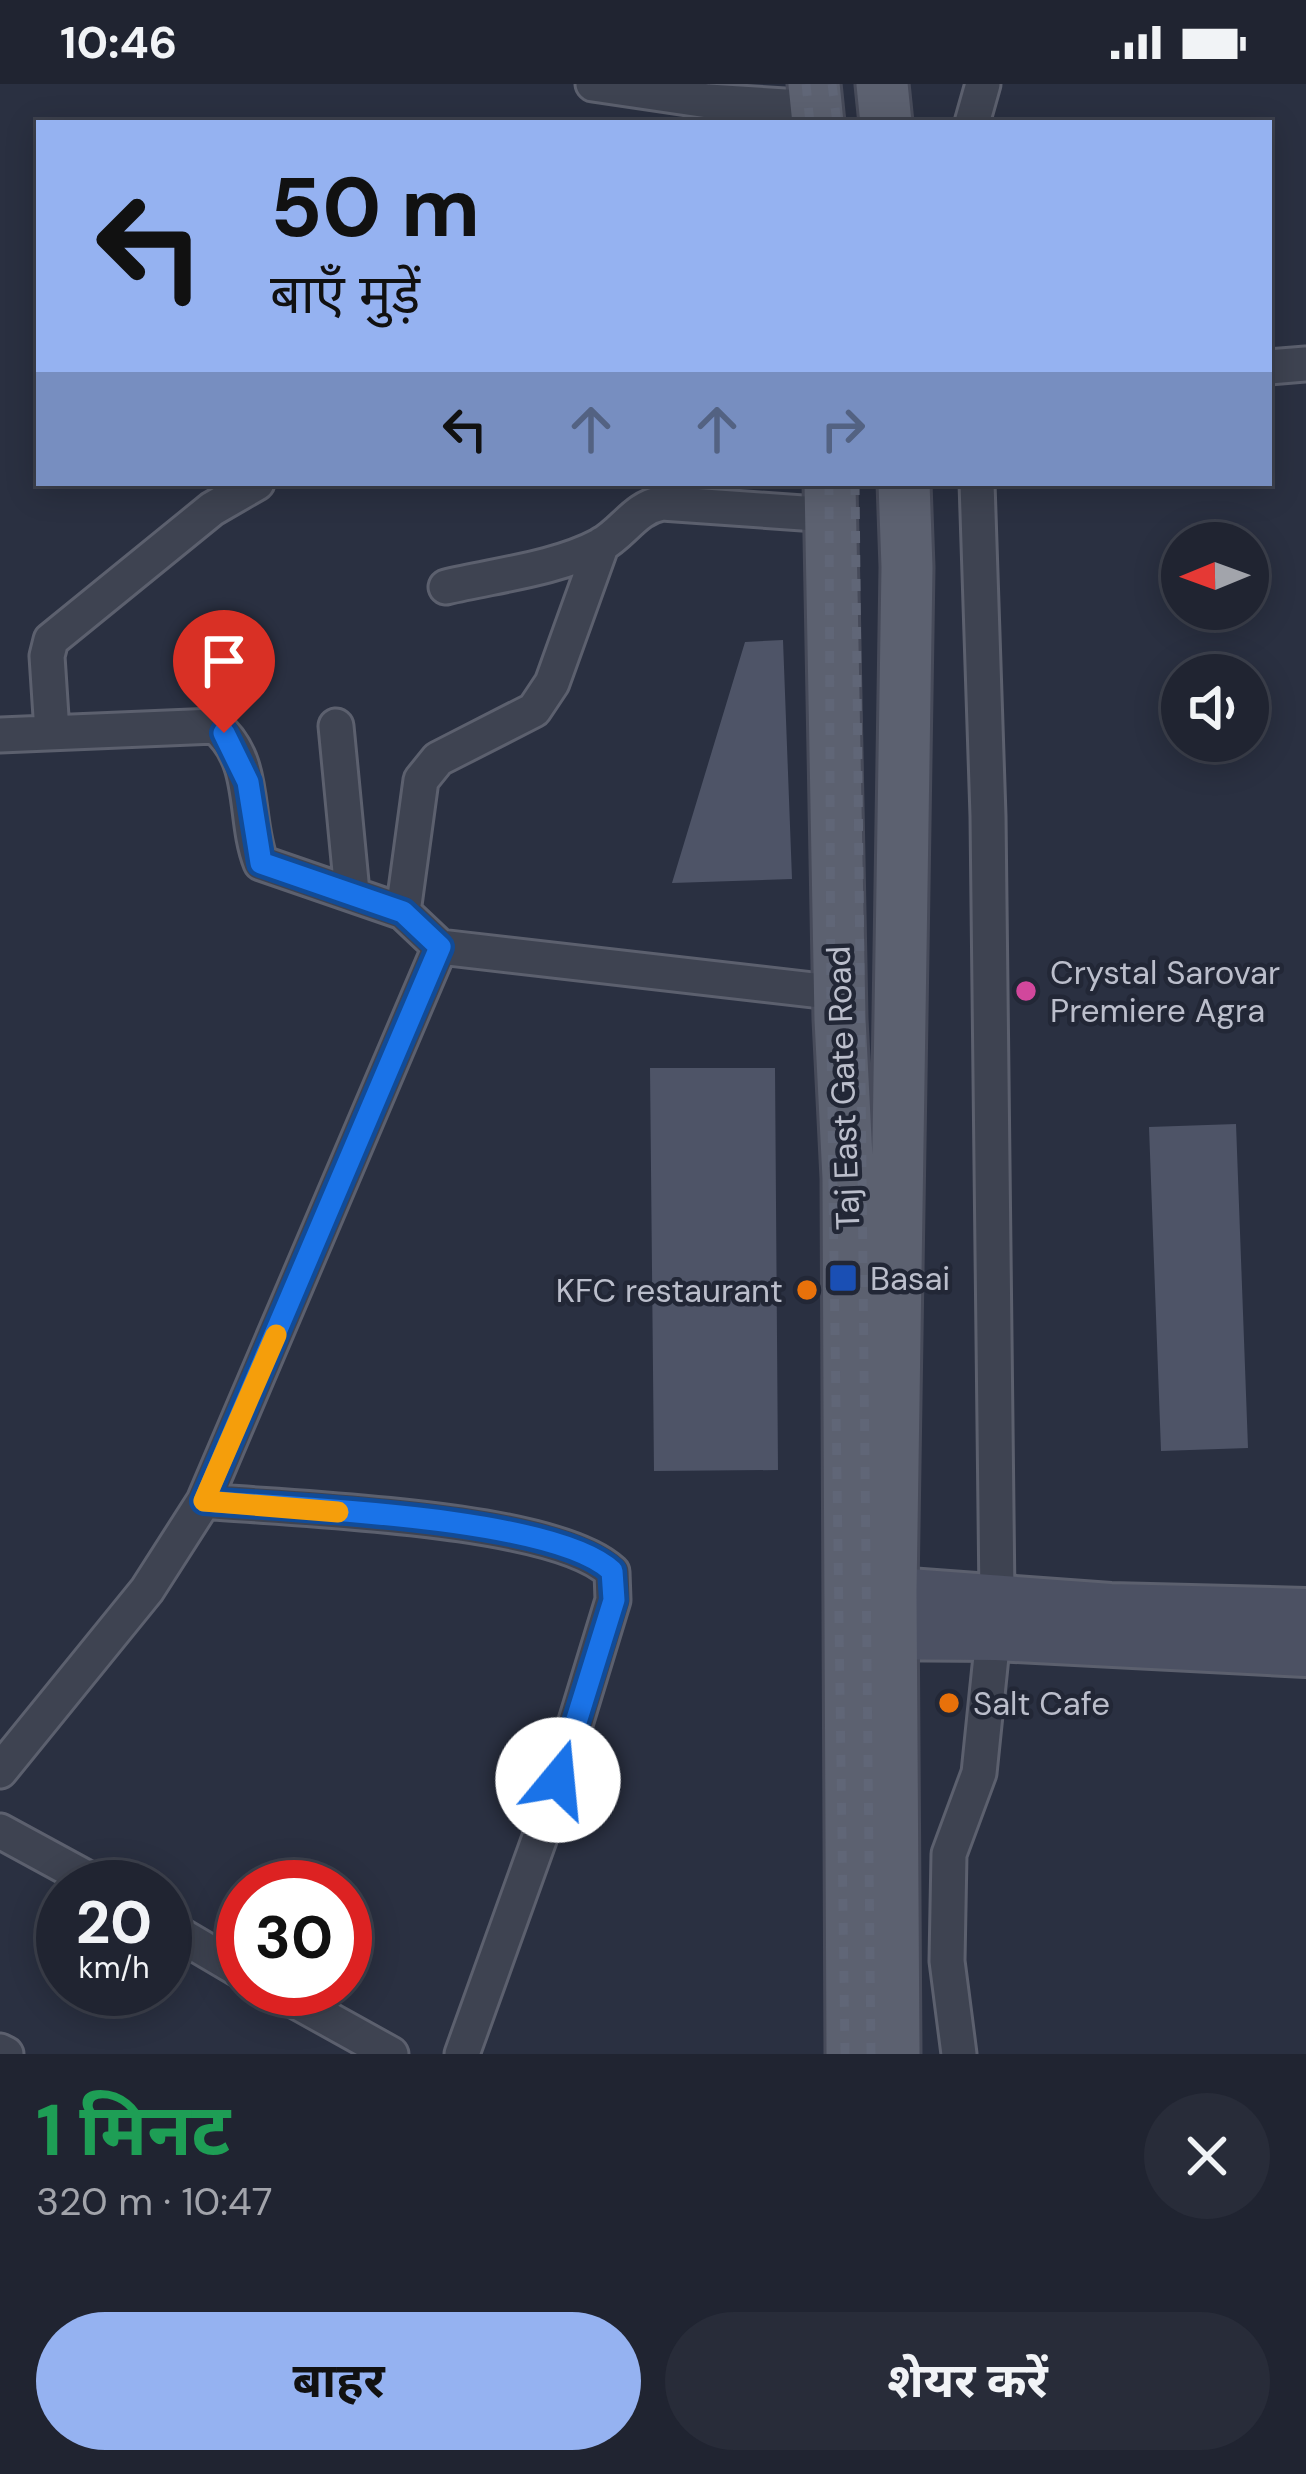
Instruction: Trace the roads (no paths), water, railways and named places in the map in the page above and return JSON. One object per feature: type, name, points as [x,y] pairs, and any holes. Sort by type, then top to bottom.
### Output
[{"type":"main road","points":[[882,84],[886,120]]},
{"type":"main road","points":[[894,2054],[870,1613],[906,486]]},
{"type":"main road","name":"Taj East Gate Road","points":[[830,499],[839,993],[870,1613],[852,2054]]},
{"type":"street","points":[[593,84],[738,114],[816,105]]},
{"type":"street","points":[[973,120],[983,84]]},
{"type":"street","points":[[1272,367],[1306,364]]},
{"type":"street","points":[[52,732],[47,656],[51,640],[212,509],[252,486]]},
{"type":"street","points":[[959,2054],[947,1961],[949,1853],[979,1773],[996,1617],[988,816],[977,486]]},
{"type":"street","points":[[446,587],[558,560],[602,544],[640,511],[662,503],[830,499]]},
{"type":"street","points":[[403,912],[421,780],[438,759],[534,710],[553,683],[602,544]]},
{"type":"street","points":[[0,735],[215,726],[224,733],[248,782],[261,863],[403,912],[440,947],[839,993]]},
{"type":"street","points":[[336,726],[352,892]]},
{"type":"street","points":[[0,1771],[146,1590],[204,1501],[440,947]]},
{"type":"street","points":[[204,1501],[462,1523],[555,1545],[600,1561],[612,1571],[614,1600],[544,1826],[462,2054]]},
{"type":"street","points":[[996,1617],[1110,1608],[1306,1612]]},
{"type":"street","points":[[870,1613],[996,1617],[1306,1652]]},
{"type":"street","points":[[0,1831],[53,1860]]},
{"type":"street","points":[[323,2016],[391,2054]]},
{"type":"railway","points":[[806,84],[810,120]]},
{"type":"railway","points":[[832,84],[837,120]]},
{"type":"railway","points":[[829,486],[831,1045],[845,2054]]},
{"type":"railway","points":[[855,486],[871,2054]]},
{"type":"place","name":"Crystal Sarovar Premiere Agra","points":[[1026,991]]},
{"type":"place","name":"Basai","points":[[843,1278]]},
{"type":"place","name":"KFC restaurant","points":[[807,1290]]},
{"type":"place","name":"Salt Cafe","points":[[949,1703]]}]
